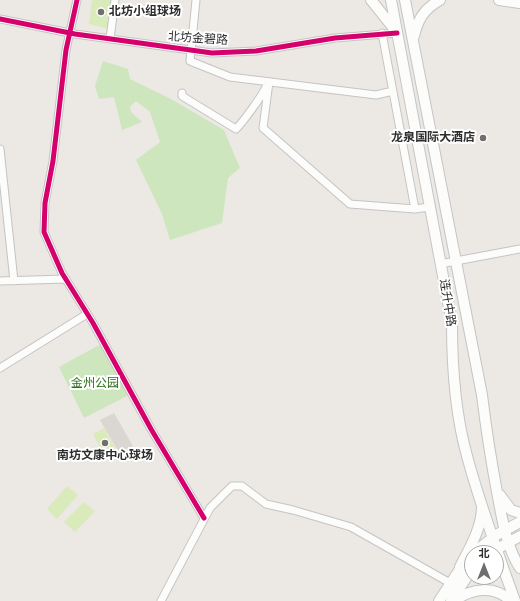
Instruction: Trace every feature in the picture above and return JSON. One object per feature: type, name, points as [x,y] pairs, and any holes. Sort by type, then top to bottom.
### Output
[{"type":"main road","points":[[371,0],[397,33]]},
{"type":"main road","name":"连升中路","points":[[391,0],[452,324],[454,386],[464,442],[494,537],[493,545]]},
{"type":"main road","name":"连升中路","points":[[405,0],[482,395],[505,530],[515,560],[520,568]]},
{"type":"main road","points":[[413,40],[421,15],[431,5],[440,0]]},
{"type":"main road","points":[[499,0],[520,3]]},
{"type":"main road","points":[[497,490],[505,505],[511,510],[520,513]]},
{"type":"main road","points":[[439,601],[460,567],[480,522],[481,499]]},
{"type":"main road","points":[[484,545],[494,537],[520,522]]},
{"type":"main road","points":[[501,545],[520,536]]},
{"type":"main road","points":[[460,567],[464,563]]},
{"type":"main road","name":"连升中路","points":[[504,576],[515,601]]},
{"type":"main road","points":[[453,601],[464,582]]},
{"type":"main road","points":[[453,601],[468,593],[488,589],[501,592],[511,601]]},
{"type":"street","points":[[77,0],[66,50],[53,161],[45,203],[44,232],[65,279],[87,314],[151,429],[204,518]]},
{"type":"street","points":[[110,39],[115,0]]},
{"type":"street","points":[[196,0],[190,61],[230,77],[376,95],[393,91]]},
{"type":"street","name":"北坊金碧路","points":[[0,18],[70,33],[212,53],[256,50],[335,38],[382,33],[397,33]]},
{"type":"street","points":[[382,33],[415,209]]},
{"type":"street","points":[[182,93],[182,96],[236,129],[244,121],[247,114],[264,92],[269,82]]},
{"type":"street","points":[[269,82],[263,128],[350,204],[415,209],[429,207]]},
{"type":"street","points":[[0,149],[14,280]]},
{"type":"street","points":[[440,264],[520,249]]},
{"type":"street","points":[[0,281],[65,279]]},
{"type":"street","points":[[0,368],[87,314]]},
{"type":"street","points":[[160,601],[210,508],[232,486],[242,486],[266,504],[293,510],[351,527],[450,583]]},
{"type":"green space","name":"北坊小组球场","points":[[92,0],[112,0],[110,29],[89,24]]},
{"type":"green space","points":[[103,61],[128,69],[130,79],[171,99],[224,130],[240,168],[228,178],[222,223],[170,240],[162,214],[136,160],[160,142],[150,112],[136,101],[130,107],[131,112],[142,122],[122,130],[114,97],[99,99],[95,86]]},
{"type":"green space","name":"金州公园","points":[[101,344],[129,395],[84,418],[59,367]]},
{"type":"green space","name":"南坊文康中心球场","points":[[104,428],[117,452],[106,458],[93,434]]},
{"type":"green space","points":[[67,486],[78,495],[57,519],[47,509]]},
{"type":"green space","points":[[84,502],[95,511],[75,532],[64,522]]},
{"type":"shaded area","points":[[114,413],[133,446],[119,453],[100,420]]},
{"type":"cycle path","points":[[77,0],[66,50],[53,161],[45,203],[44,232],[62,273],[93,323],[151,429],[204,518]]},
{"type":"cycle path","points":[[0,19],[75,34],[212,53],[256,51],[335,38],[397,33]]},
{"type":"place","name":"北坊小组球场","points":[[101,12]]},
{"type":"place","name":"龙泉国际大酒店","points":[[483,138]]},
{"type":"place","name":"南坊文康中心球场","points":[[105,443]]}]
